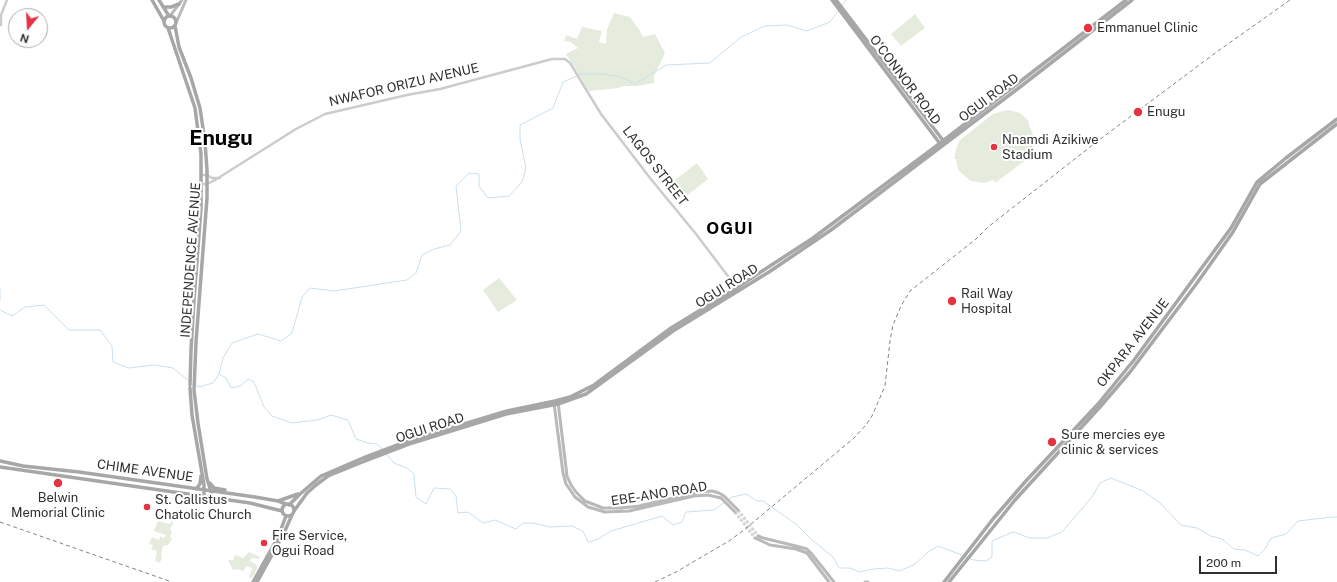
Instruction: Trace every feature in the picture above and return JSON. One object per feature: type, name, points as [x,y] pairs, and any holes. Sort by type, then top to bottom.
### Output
[{"type":"main road","points":[[152,0],[164,21],[164,25],[168,28],[172,28],[176,24],[186,0]]},
{"type":"main road","points":[[158,0],[169,16],[175,19],[176,24]]},
{"type":"main road","name":"OGUI ROAD","points":[[738,289],[808,242],[943,143],[948,137],[1126,0]]},
{"type":"main road","name":"OGUI ROAD","points":[[288,505],[321,476],[418,439],[506,414],[556,403],[586,394],[672,331],[820,238],[1132,0]]},
{"type":"main road","points":[[164,21],[180,2]]},
{"type":"main road","points":[[163,7],[171,7],[180,2]]},
{"type":"main road","name":"O'CONNOR ROAD","points":[[835,2],[943,143]]},
{"type":"main road","name":"INDEPENDENCE AVENUE","points":[[176,24],[179,47],[191,78],[200,108],[205,142],[207,175],[194,380],[192,388],[192,415],[202,473],[204,497]]},
{"type":"main road","name":"INDEPENDENCE AVENUE","points":[[168,28],[195,108],[201,154],[202,208],[194,300],[190,378],[211,498]]},
{"type":"main road","name":"OKPARA AVENUE","points":[[944,582],[1018,493],[1057,452],[1106,394],[1177,303],[1232,228],[1257,182],[1337,119]]},
{"type":"main road","name":"OKPARA AVENUE","points":[[1307,144],[1337,124]]},
{"type":"main road","points":[[936,147],[937,136],[948,137]]},
{"type":"main road","name":"EBE-ANO ROAD","points":[[556,403],[563,473],[566,484],[575,497],[588,507],[605,512],[629,511],[708,494],[727,501],[737,511]]},
{"type":"main road","name":"CHIME AVENUE","points":[[0,461],[23,466],[79,472],[278,500],[288,505]]},
{"type":"main road","name":"CHIME AVENUE","points":[[0,467],[264,506],[282,511]]},
{"type":"main road","name":"OGUI ROAD","points":[[294,511],[307,493],[339,469]]},
{"type":"main road","points":[[196,489],[200,484],[202,473]]},
{"type":"main road","points":[[207,479],[214,488],[238,494]]},
{"type":"main road","points":[[278,500],[300,494]]},
{"type":"main road","points":[[253,582],[283,535],[294,511],[292,507],[288,505],[283,508],[282,511],[286,516]]},
{"type":"main road","points":[[286,516],[292,515]]},
{"type":"main road","points":[[257,582],[258,576],[280,533],[286,516]]},
{"type":"main road","points":[[829,582],[807,553],[796,549],[770,545],[756,537],[807,549],[834,582]]},
{"type":"main road","name":"OKPARA AVENUE","points":[[949,582],[966,557]]},
{"type":"street","points":[[1,25],[1,14],[7,0]]},
{"type":"street","name":"LAGOS STREET","points":[[560,59],[566,60],[575,71],[601,114],[738,289]]},
{"type":"street","name":"NWAFOR ORIZU AVENUE","points":[[207,184],[220,178],[290,133],[325,114],[440,89],[560,59]]},
{"type":"street","points":[[202,175],[207,175],[212,178],[220,178]]},
{"type":"street","points":[[202,184],[207,184]]},
{"type":"green space","points":[[614,13],[630,17],[643,37],[655,34],[665,53],[654,76],[654,83],[589,91],[566,54],[578,48],[571,42],[564,41],[566,35],[577,39],[582,27],[602,31],[599,42],[606,44],[607,29]]},
{"type":"green space","points":[[915,14],[925,28],[901,46],[891,34]]},
{"type":"green space","name":"Nnamdi Azikiwe Stadium","points":[[1008,110],[1020,113],[1029,121],[1028,122],[1033,135],[1032,147],[1034,148],[1032,152],[1026,160],[995,183],[993,180],[984,183],[971,181],[959,171],[956,159],[954,159],[960,140],[993,114]]},
{"type":"green space","points":[[697,163],[708,179],[684,198],[671,183]]},
{"type":"green space","points":[[499,278],[517,300],[498,312],[483,290]]},
{"type":"green space","points":[[172,520],[173,524],[170,529],[172,533],[170,536],[172,539],[168,545],[163,546],[161,555],[162,559],[159,563],[155,561],[157,551],[151,549],[153,545],[149,544],[152,537],[159,540],[160,536],[164,538],[166,535],[154,531],[158,521],[170,524]]},
{"type":"green space","points":[[249,552],[260,557],[259,559],[252,558],[250,561],[257,565],[257,569],[252,578],[249,577],[252,568],[247,566],[243,571],[237,569],[233,570],[228,560],[233,560],[235,555],[243,558]]},
{"type":"waterway","points":[[842,6],[846,0]]},
{"type":"waterway","points":[[196,385],[199,387],[213,383],[219,374],[223,358],[232,343],[258,334],[281,341],[292,333],[302,297],[310,288],[334,291],[407,280],[416,273],[422,255],[434,249],[450,245],[461,231],[456,186],[469,173],[479,174],[479,186],[488,198],[509,196],[522,182],[526,168],[520,139],[520,125],[553,108],[563,82],[581,74],[603,74],[621,77],[635,84],[666,65],[710,63],[741,37],[765,26],[787,25],[807,31],[830,22],[839,10]]},
{"type":"waterway","points":[[0,289],[0,300]]},
{"type":"waterway","points":[[0,310],[12,316],[25,307],[44,305],[69,330],[100,330],[112,346],[113,362],[129,368],[154,365],[173,368],[188,380]]},
{"type":"waterway","points":[[219,374],[226,378],[231,388],[240,386],[248,379],[254,382],[264,407],[272,416],[292,423],[317,420],[331,415],[348,420],[356,439],[377,444],[382,449]]},
{"type":"waterway","points":[[387,455],[394,463],[407,468],[414,474],[416,497],[426,504],[434,488],[450,489],[456,496],[458,513],[468,512],[483,523],[495,520],[516,529],[523,523],[533,523],[550,527],[572,526],[583,531],[588,542],[598,539],[611,531],[662,516],[673,525],[682,522],[686,512],[714,510],[725,502]]},
{"type":"waterway","points":[[965,557],[974,560],[986,561],[992,557],[992,541],[1013,532],[1030,538],[1047,538],[1062,532],[1092,497],[1100,483],[1111,478],[1143,491],[1160,503],[1181,525],[1197,528],[1211,536],[1222,539],[1234,549],[1245,550],[1258,556],[1265,549],[1271,538],[1286,534],[1298,521],[1337,517]]},
{"type":"waterway","points":[[729,499],[746,494],[757,501],[763,501],[796,524],[811,539],[833,557],[839,568],[850,568],[859,572],[888,568],[900,571],[915,564],[928,552],[938,546],[962,555]]},
{"type":"tunnel","points":[[738,510],[758,536]]},
{"type":"tunnel","points":[[735,512],[755,538]]},
{"type":"railway","points":[[655,582],[676,572],[729,541],[744,530],[854,438],[866,425],[872,416],[885,386],[893,325],[901,306],[910,291],[976,239],[988,227],[1099,140],[1218,51],[1290,0]]},
{"type":"railway","points":[[0,522],[172,582]]},
{"type":"place","name":"Emmanuel Clinic","points":[[1088,28]]},
{"type":"place","name":"Enugu","points":[[1138,112]]},
{"type":"place","name":"Nnamdi Azikiwe Stadium","points":[[994,147]]},
{"type":"place","name":"Rail Way Hospital","points":[[952,301]]},
{"type":"place","name":"Sure mercies eye clinic & services","points":[[1052,442]]},
{"type":"place","name":"Belwin Memorial Clinic","points":[[58,483]]},
{"type":"place","name":"St. Callistus Chatolic Church","points":[[147,507]]},
{"type":"place","name":"Fire Service, Ogui Road","points":[[264,543]]},
{"type":"district","name":"Enugu","points":[[221,139]]},
{"type":"district","name":"OGUI","points":[[730,229]]}]
